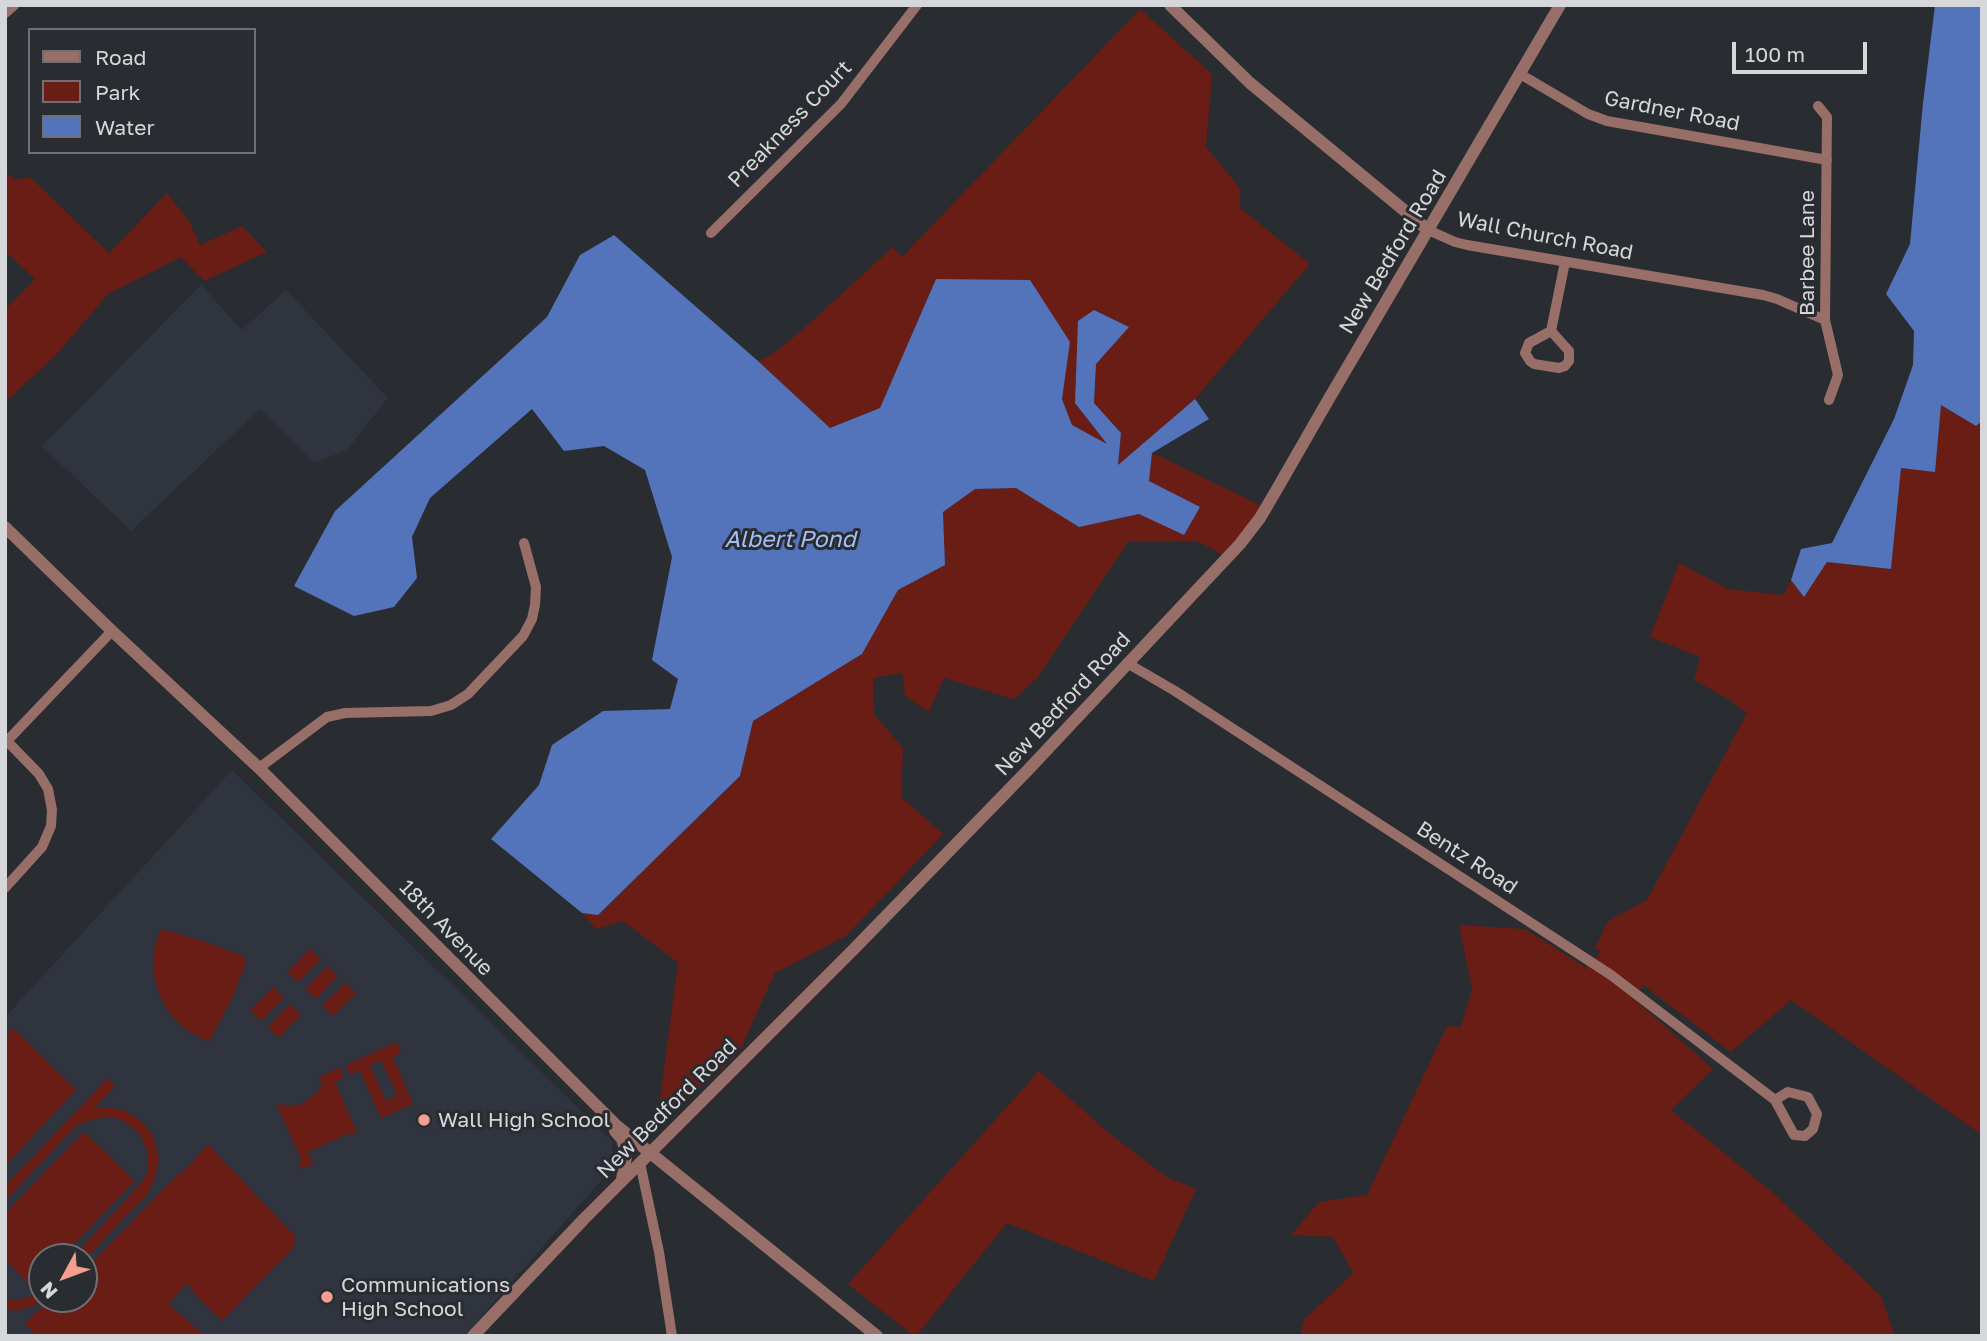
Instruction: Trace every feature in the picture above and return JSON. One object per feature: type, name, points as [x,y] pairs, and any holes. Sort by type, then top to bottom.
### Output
[{"type":"street","points":[[5,12],[13,5]]},
{"type":"street","name":"Preakness Court","points":[[711,233],[841,104],[917,5]]},
{"type":"street","name":"Wall Church Road","points":[[1170,5],[1250,83],[1428,230],[1455,242],[1763,295],[1825,320]]},
{"type":"street","name":"New Bedford Road","points":[[473,1336],[621,1181],[651,1154],[1027,771],[1229,556],[1260,518],[1560,5]]},
{"type":"street","name":"Gardner Road","points":[[1520,74],[1588,114],[1607,121],[1827,160]]},
{"type":"street","name":"Barbee Lane","points":[[1818,106],[1827,117],[1825,320],[1838,375],[1829,400]]},
{"type":"street","points":[[1551,331],[1569,351],[1569,361],[1559,368],[1534,364],[1525,353],[1529,343],[1551,331],[1565,261]]},
{"type":"street","name":"18th Avenue","points":[[5,527],[258,768],[617,1126],[877,1336]]},
{"type":"street","points":[[258,768],[327,717],[345,713],[431,711],[451,705],[468,694],[523,636],[532,619],[536,587],[524,543]]},
{"type":"street","points":[[5,888],[42,846],[51,826],[52,810],[48,789],[39,774],[6,740],[112,631]]},
{"type":"street","name":"Bentz Road","points":[[1127,663],[1175,691],[1611,975],[1775,1100],[1794,1135],[1805,1136],[1813,1129],[1817,1114],[1808,1097],[1788,1092],[1775,1100]]},
{"type":"street","points":[[588,1099],[622,1139],[626,1157],[621,1181]]},
{"type":"street","points":[[640,1163],[659,1252],[672,1336]]},
{"type":"shaded area","points":[[201,285],[242,330],[286,290],[388,398],[347,450],[314,463],[260,409],[131,531],[42,446]]},
{"type":"shaded area","points":[[232,770],[612,1141],[613,1167],[464,1336],[5,1336],[5,1017]]},
{"type":"green space","points":[[1140,9],[1212,74],[1206,147],[1240,188],[1240,208],[1310,264],[1195,399],[1118,465],[1121,433],[1094,403],[1096,364],[1129,327],[1095,310],[1075,403],[1109,446],[1072,425],[1062,399],[1070,342],[936,279],[880,408],[830,428],[758,361],[770,356],[801,331],[893,247],[902,257]]},
{"type":"green space","points":[[5,171],[15,180],[30,177],[109,253],[167,193],[189,221],[200,245],[242,226],[267,252],[204,281],[181,257],[108,294],[56,355],[5,402],[5,310],[35,279],[5,251]]},
{"type":"green space","points":[[1941,405],[1976,426],[1982,421],[1982,1135],[1791,1000],[1731,1052],[1643,985],[1634,999],[1713,1069],[1671,1110],[1772,1192],[1881,1296],[1895,1336],[1300,1336],[1304,1320],[1353,1273],[1333,1237],[1291,1235],[1319,1202],[1367,1195],[1447,1026],[1461,1027],[1472,989],[1459,925],[1525,929],[1586,968],[1601,952],[1595,948],[1608,921],[1647,900],[1747,713],[1694,680],[1700,657],[1650,637],[1679,563],[1728,589],[1783,595],[1791,580],[1804,597],[1827,562],[1891,569],[1901,468]]},
{"type":"green space","points":[[1153,453],[1272,511],[1234,561],[1197,541],[1128,542],[1037,678],[1014,699],[944,678],[929,712],[905,696],[902,673],[873,678],[874,714],[903,748],[901,797],[943,834],[846,936],[775,973],[739,1052],[656,1129],[678,963],[623,921],[596,929],[582,913],[599,914],[740,776],[753,721],[862,654],[898,590],[945,565],[943,512],[975,489],[1016,488],[1079,526],[1139,514]]},
{"type":"green space","points":[[161,929],[243,956],[246,963],[233,996],[209,1042],[185,1029],[162,1001],[155,981],[153,960]]},
{"type":"green space","points":[[310,949],[321,959],[298,982],[287,972]]},
{"type":"green space","points":[[327,966],[338,976],[316,999],[305,989]]},
{"type":"green space","points":[[345,983],[356,993],[333,1016],[322,1006]]},
{"type":"green space","points":[[273,987],[284,998],[261,1021],[250,1010]]},
{"type":"green space","points":[[290,1004],[301,1015],[278,1038],[268,1027]]},
{"type":"green space","points":[[13,1028],[76,1090],[5,1166],[5,1036]]},
{"type":"green space","points":[[397,1042],[401,1053],[393,1057],[413,1104],[381,1118],[360,1071],[350,1075],[346,1065]],"holes":[[[381,1060],[397,1095],[386,1101],[370,1065]]]},
{"type":"green space","points":[[340,1067],[344,1077],[335,1082],[357,1132],[308,1152],[313,1164],[301,1169],[299,1163],[302,1161],[276,1104],[302,1104],[318,1092],[322,1083],[319,1077]]},
{"type":"green space","points":[[1039,1071],[1110,1134],[1167,1177],[1196,1189],[1154,1281],[1007,1223],[914,1336],[848,1284]]},
{"type":"green space","points":[[108,1078],[115,1086],[94,1108],[124,1110],[139,1119],[153,1135],[159,1159],[155,1178],[147,1195],[98,1246],[98,1243],[86,1243],[142,1182],[148,1171],[147,1150],[139,1133],[124,1121],[104,1117],[84,1122],[74,1128],[5,1201],[5,1186]]},
{"type":"green space","points":[[84,1132],[135,1181],[75,1243],[28,1243],[28,1283],[5,1260],[5,1213]]},
{"type":"green space","points":[[208,1144],[295,1236],[294,1247],[222,1321],[187,1283],[168,1304],[205,1336],[37,1336],[24,1323],[36,1313],[98,1313],[98,1257],[179,1173],[181,1174]]},
{"type":"green space","points":[[28,1297],[28,1307],[17,1311],[5,1309],[5,1299]]},
{"type":"water","points":[[1935,5],[1982,5],[1982,421],[1976,426],[1941,405],[1935,472],[1901,468],[1891,569],[1827,562],[1804,597],[1791,580],[1801,549],[1832,543],[1894,419],[1913,365],[1914,331],[1886,294],[1910,244]]},
{"type":"water","name":"Albert Pond","points":[[614,235],[830,428],[880,408],[936,279],[1030,280],[1070,342],[1062,399],[1072,425],[1107,444],[1075,403],[1078,321],[1094,310],[1129,327],[1096,364],[1094,403],[1121,433],[1118,465],[1195,399],[1209,419],[1152,453],[1149,481],[1200,507],[1184,535],[1139,514],[1079,527],[1016,488],[975,489],[943,512],[945,565],[898,590],[862,654],[753,721],[740,776],[598,915],[582,913],[491,839],[539,785],[552,745],[603,711],[670,709],[678,679],[652,660],[672,557],[645,470],[604,446],[564,451],[532,409],[430,498],[412,537],[417,578],[394,607],[354,616],[294,586],[335,511],[547,317],[580,255]]},
{"type":"place","name":"Wall High School","points":[[424,1120]]},
{"type":"place","name":"Communications High School","points":[[327,1297]]}]
